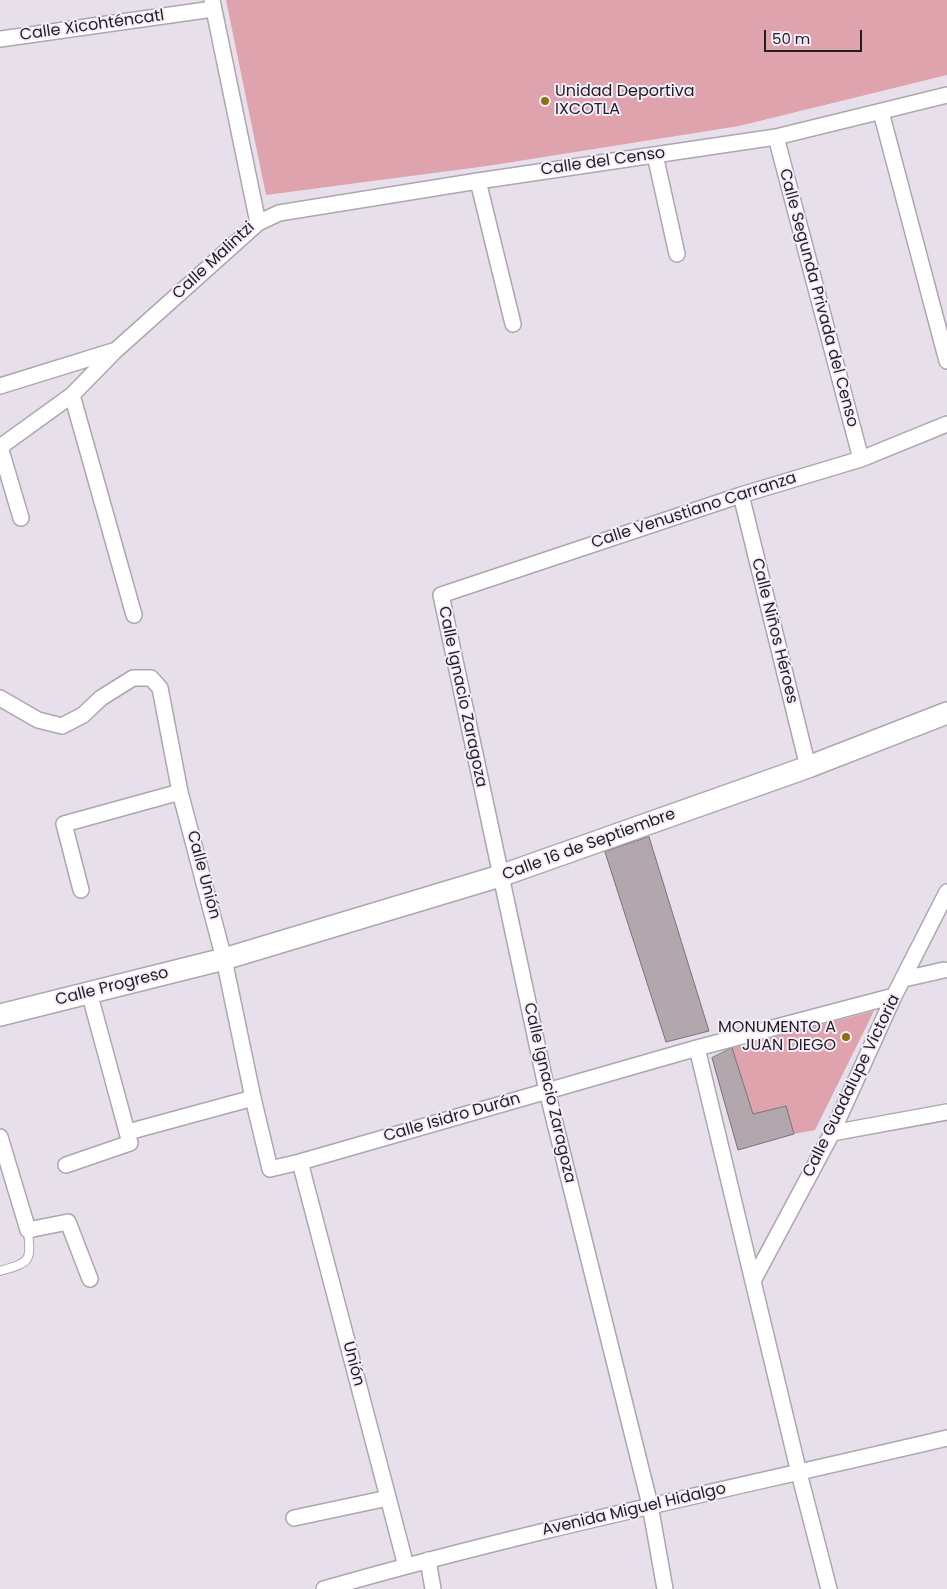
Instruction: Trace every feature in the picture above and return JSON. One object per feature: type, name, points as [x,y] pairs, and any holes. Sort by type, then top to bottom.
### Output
[{"type":"street","name":"Calle Xicohténcatl","points":[[0,39],[213,4]]},
{"type":"street","name":"Calle Malintzi","points":[[0,447],[72,395],[115,351],[258,223],[213,4]]},
{"type":"street","name":"Calle del Censo","points":[[258,223],[279,213],[478,181],[776,137],[947,95]]},
{"type":"street","points":[[881,112],[947,361]]},
{"type":"street","name":"Calle Segunda Privada del Censo","points":[[776,137],[861,458]]},
{"type":"street","points":[[655,155],[677,254]]},
{"type":"street","points":[[478,181],[513,324]]},
{"type":"street","points":[[0,386],[115,351]]},
{"type":"street","points":[[72,395],[134,615]]},
{"type":"street","name":"Calle Venustiano Carranza","points":[[440,595],[741,495],[861,458],[947,424]]},
{"type":"street","points":[[0,447],[21,518]]},
{"type":"street","name":"Calle Niños Héroes","points":[[741,495],[808,767]]},
{"type":"street","name":"Calle Ignacio Zaragoza","points":[[440,595],[547,1091],[650,1505],[665,1589]]},
{"type":"street","name":"Calle Unión","points":[[0,698],[38,720],[62,726],[83,715],[101,698],[133,678],[151,678],[160,688],[180,792],[224,959]]},
{"type":"street","name":"Calle 16 de Septiembre","points":[[224,959],[500,876],[808,767],[947,713]]},
{"type":"street","points":[[81,890],[64,824],[180,792]]},
{"type":"street","name":"Calle Guadalupe Victoria","points":[[754,1279],[832,1133],[894,996],[947,892]]},
{"type":"street","points":[[128,1132],[254,1098],[224,959]]},
{"type":"street","name":"Calle Progreso","points":[[0,1015],[224,959]]},
{"type":"street","points":[[904,979],[944,970]]},
{"type":"street","points":[[66,1165],[130,1143],[89,992]]},
{"type":"street","name":"Calle Isidro Durán","points":[[254,1098],[270,1169],[697,1048],[894,996]]},
{"type":"street","points":[[697,1048],[754,1279],[799,1473],[829,1589]]},
{"type":"street","points":[[832,1133],[947,1112]]},
{"type":"street","points":[[0,1137],[28,1230],[68,1222],[90,1279]]},
{"type":"street","name":"Unión","points":[[300,1162],[406,1566]]},
{"type":"street","name":"Avenida Miguel Hidalgo","points":[[324,1589],[428,1560],[650,1505],[799,1473],[947,1438]]},
{"type":"street","points":[[294,1518],[388,1498]]},
{"type":"street","points":[[428,1560],[433,1589]]},
{"type":"lane","points":[[0,1271],[21,1265],[28,1259],[30,1254],[28,1230]]},
{"type":"shaded area","name":"Unidad Deportiva IXCOTLA","points":[[226,0],[947,0],[947,75],[739,126],[487,166],[266,195]]},
{"type":"shaded area","points":[[874,1011],[815,1130],[794,1134],[785,1106],[753,1114],[732,1048]]},
{"type":"building","points":[[649,837],[709,1031],[666,1042],[605,852]]},
{"type":"building","points":[[732,1048],[753,1114],[786,1106],[794,1134],[738,1150],[712,1058]]},
{"type":"place","name":"Unidad Deportiva IXCOTLA","points":[[545,101]]},
{"type":"place","name":"MONUMENTO A JUAN DIEGO","points":[[846,1037]]}]
